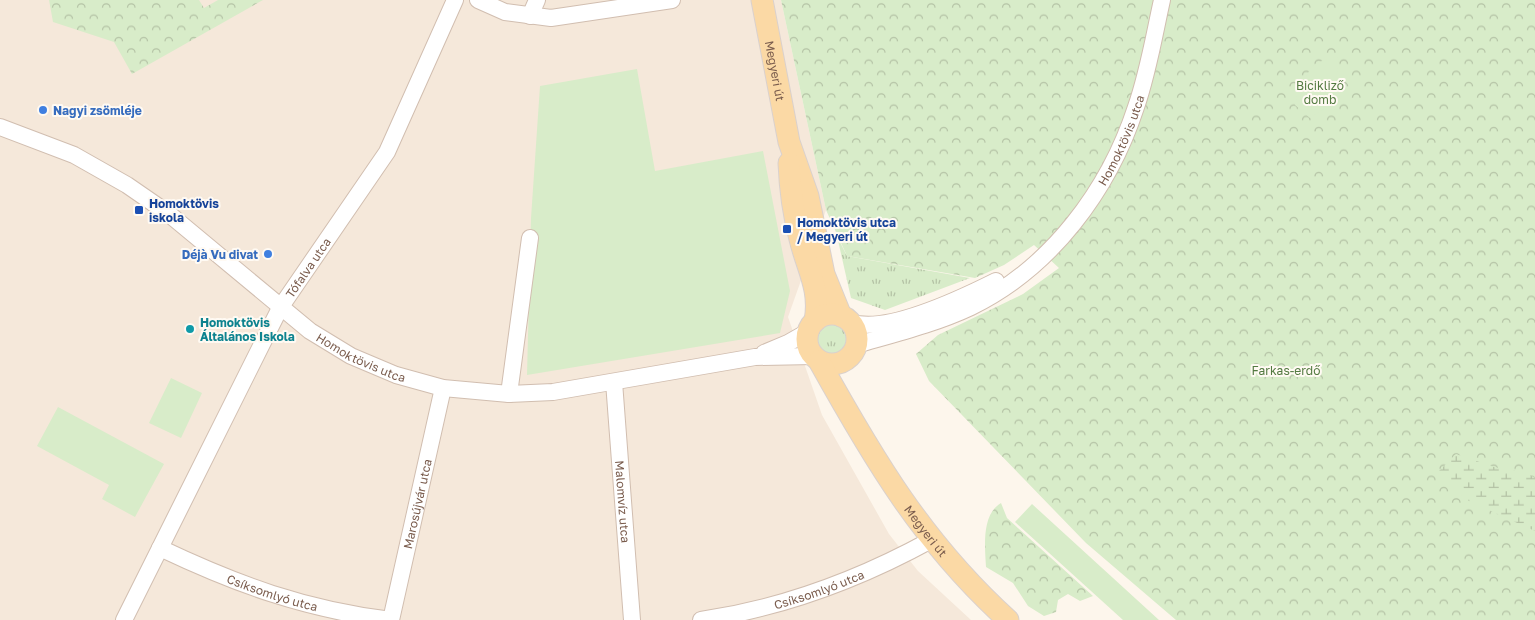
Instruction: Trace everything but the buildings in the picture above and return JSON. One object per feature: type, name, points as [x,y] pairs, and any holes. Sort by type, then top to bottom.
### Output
[{"type":"main road","name":"Megyeri út","points":[[762,0],[789,142],[808,196],[824,274],[845,319],[856,333],[851,352],[847,383],[859,431]]},
{"type":"main road","name":"Megyeri út","points":[[789,142],[790,200],[800,242],[818,299],[808,344],[881,470],[931,540],[981,596],[1008,620]]},
{"type":"main road","points":[[812,326],[827,315],[845,319]]},
{"type":"main road","points":[[817,358],[834,364],[851,352]]},
{"type":"street","name":"Tófalva utca","points":[[124,620],[280,308],[387,152],[455,0]]},
{"type":"street","points":[[478,0],[505,12],[551,18],[672,0]]},
{"type":"street","points":[[530,16],[537,0]]},
{"type":"street","name":"Homoktövis utca","points":[[851,352],[972,306],[1020,277],[1040,259],[1080,214],[1114,160],[1137,106],[1162,0]]},
{"type":"street","name":"Homoktövis utca","points":[[0,127],[74,155],[127,185],[169,214],[310,331],[351,356],[396,375],[443,388],[509,394],[553,392],[755,357],[817,358]]},
{"type":"street","points":[[509,394],[530,238]]},
{"type":"street","name":"Homoktövis utca","points":[[845,319],[860,326],[872,325],[927,311],[963,297],[1040,259]]},
{"type":"street","name":"Homoktövis utca","points":[[755,357],[788,343],[812,326]]},
{"type":"street","name":"Malomvíz utca","points":[[614,382],[632,620]]},
{"type":"street","name":"Marosújvár utca","points":[[391,620],[443,388]]},
{"type":"street","name":"Csíksomlyó utca","points":[[700,620],[785,604],[864,574],[931,540]]},
{"type":"street","name":"Csíksomlyó utca","points":[[160,548],[218,576],[278,597],[328,610],[391,620]]},
{"type":"shaded area","points":[[0,0],[781,0],[826,210],[788,317],[822,415],[889,534],[918,571],[971,620],[0,620]]},
{"type":"green space","points":[[49,0],[199,0],[204,8],[218,0],[263,0],[132,74],[114,42],[53,22]]},
{"type":"green space","name":"Farkas-erdő","points":[[781,0],[1535,0],[1535,620],[1176,620],[1086,543],[929,381],[916,354],[938,335],[1023,294],[1059,268],[1034,245],[1004,265],[975,278],[847,256],[826,210]]},
{"type":"green space","name":"Bicikliző domb","points":[[1339,57],[1336,83],[1341,95],[1341,101],[1330,105],[1310,118],[1295,105],[1298,94],[1306,83],[1307,74],[1317,63]]},
{"type":"green space","points":[[637,69],[655,171],[763,151],[790,291],[780,333],[527,375],[531,218],[540,86]]},
{"type":"green space","points":[[837,236],[847,256],[970,278],[885,310],[851,298]]},
{"type":"green space","points":[[831,323],[837,324],[842,328],[846,333],[846,345],[842,350],[837,354],[831,355],[825,354],[820,350],[816,345],[815,339],[816,333],[820,328],[825,324]]},
{"type":"green space","points":[[171,378],[202,393],[181,438],[149,423]]},
{"type":"green space","points":[[58,407],[164,464],[135,517],[102,499],[109,485],[37,446]]},
{"type":"green space","points":[[1456,454],[1494,467],[1526,473],[1535,478],[1535,531],[1467,500],[1437,473]]},
{"type":"green space","points":[[1001,503],[1007,518],[1093,596],[1080,601],[1068,594],[1058,600],[1056,612],[1044,616],[1028,606],[1013,583],[986,567],[985,541],[987,523],[990,515]]},
{"type":"green space","points":[[1032,504],[1159,620],[1123,620],[1015,522]]},
{"type":"place","name":"Nagyi zsömléje","points":[[43,110]]},
{"type":"place","name":"Homoktövis iskola","points":[[139,210]]},
{"type":"place","name":"Homoktövis utca / Megyeri út","points":[[787,229]]},
{"type":"place","name":"Déjà Vu divat","points":[[268,254]]},
{"type":"place","name":"Homoktövis Általános Iskola","points":[[190,329]]}]
